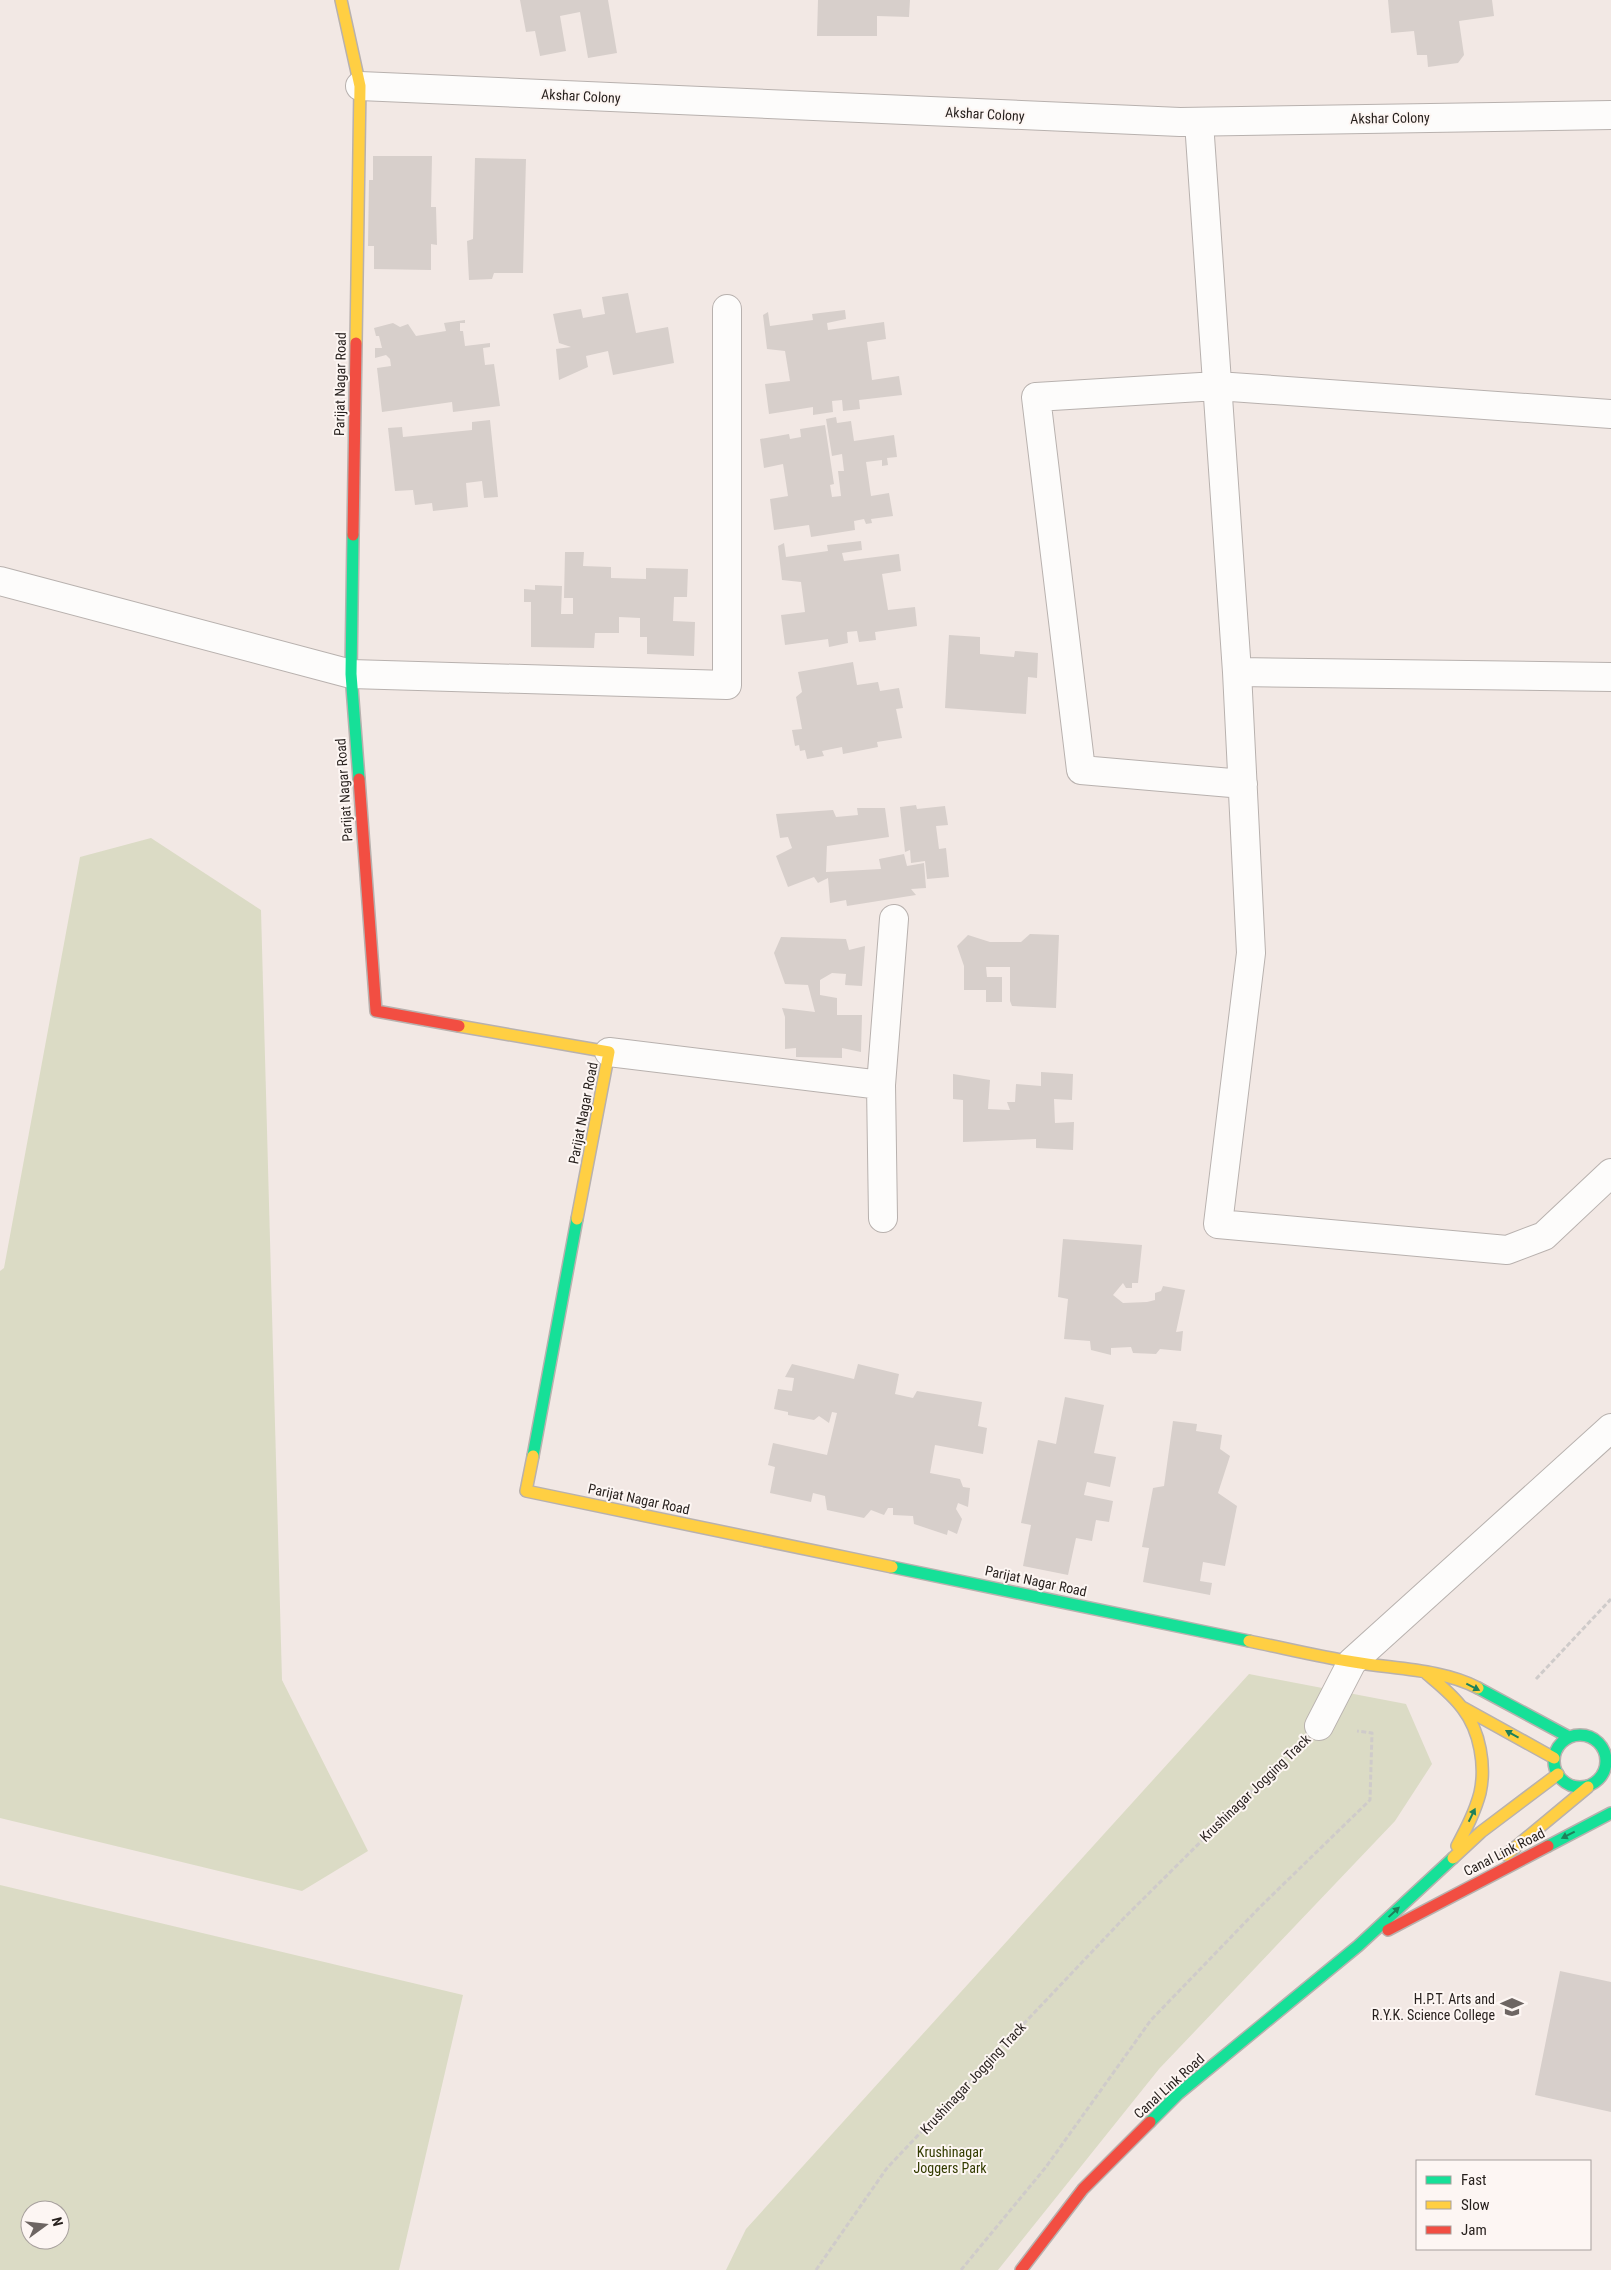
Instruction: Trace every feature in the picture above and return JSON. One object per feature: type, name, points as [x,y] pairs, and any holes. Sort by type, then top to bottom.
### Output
[{"type":"street","name":"Parijat Nagar Road","points":[[341,0],[360,86],[351,674],[376,1012],[609,1052],[526,1491],[1352,1662]]},
{"type":"street","name":"Akshar Colony","points":[[360,86],[1199,122],[1611,115]]},
{"type":"street","points":[[1199,122],[1237,672],[1251,953],[1218,1224],[1507,1250],[1544,1236],[1611,1173]]},
{"type":"street","points":[[0,581],[351,674],[727,686],[727,309]]},
{"type":"street","points":[[1242,784],[1082,770],[1036,397],[1217,386],[1611,414]]},
{"type":"street","points":[[1237,672],[1611,677]]},
{"type":"street","points":[[883,1218],[881,1085],[894,919]]},
{"type":"street","points":[[609,1052],[881,1085]]},
{"type":"street","points":[[1319,1726],[1352,1662],[1611,1428]]},
{"type":"street","points":[[1352,1662],[1427,1673],[1468,1683],[1569,1737],[1586,1736],[1606,1744],[1605,1752],[1608,1769],[1596,1783],[1588,1787],[1468,1887]]},
{"type":"street","points":[[1427,1673],[1462,1707],[1554,1758]]},
{"type":"street","points":[[1450,1859],[1476,1807],[1483,1784],[1482,1755],[1474,1731],[1462,1707]]},
{"type":"street","points":[[1569,1737],[1557,1749],[1554,1758],[1558,1774],[1570,1786],[1588,1787]]},
{"type":"street","name":"Canal Link Road","points":[[1021,2270],[1083,2189],[1178,2094],[1358,1946],[1481,1832],[1558,1774]]},
{"type":"street","name":"Canal Link Road","points":[[1358,1946],[1611,1813]]},
{"type":"path","points":[[1511,1706],[1611,1599]]},
{"type":"path","name":"Krushinagar Jogging Track","points":[[816,2270],[887,2168],[1124,1918],[1257,1784],[1319,1726],[1372,1733],[1370,1800],[1260,1907],[1151,2020],[1046,2166],[961,2270]]},
{"type":"green space","points":[[151,838],[261,910],[282,1680],[368,1851],[302,1891],[0,1818],[0,1271],[4,1268],[80,857]]},
{"type":"green space","name":"Krushinagar Joggers Park","points":[[1249,1674],[1406,1704],[1432,1764],[1395,1821],[1159,2069],[998,2270],[726,2270],[746,2229]]},
{"type":"green space","points":[[0,1885],[463,1995],[399,2270],[0,2270]]},
{"type":"building","points":[[520,0],[608,0],[617,53],[588,58],[580,12],[560,16],[566,51],[540,56],[535,31],[526,32]]},
{"type":"building","points":[[818,0],[910,0],[909,17],[877,16],[877,36],[817,36]]},
{"type":"building","points":[[1388,0],[1492,0],[1494,16],[1459,21],[1464,55],[1458,63],[1428,67],[1427,55],[1417,55],[1414,31],[1391,33]]},
{"type":"building","points":[[373,156],[432,156],[431,207],[436,207],[437,245],[431,244],[431,270],[374,269],[374,246],[368,246],[369,180],[373,180]]},
{"type":"building","points":[[475,158],[526,159],[523,273],[494,273],[492,279],[469,280],[467,241],[473,239]]},
{"type":"building","points":[[628,293],[636,333],[668,327],[674,363],[613,375],[608,351],[586,356],[588,367],[559,380],[556,349],[571,347],[559,343],[553,314],[581,309],[583,318],[605,314],[602,297]]},
{"type":"building","points":[[845,310],[846,319],[827,323],[828,330],[884,322],[886,339],[867,342],[872,380],[899,376],[902,395],[859,400],[860,409],[843,411],[842,400],[832,401],[833,412],[813,415],[813,407],[769,414],[765,384],[790,381],[785,351],[767,349],[763,315],[768,312],[770,326],[813,320],[812,314]]},
{"type":"building","points":[[465,320],[465,323],[460,323],[460,331],[463,331],[465,346],[490,343],[490,347],[483,348],[485,365],[494,364],[500,406],[453,412],[452,402],[382,412],[377,368],[391,366],[390,359],[386,355],[375,358],[375,348],[382,348],[379,336],[376,336],[374,328],[393,323],[400,327],[408,324],[416,336],[446,331],[444,323]]},
{"type":"building","points":[[836,417],[837,423],[851,421],[854,441],[894,435],[897,457],[887,458],[888,465],[882,466],[882,460],[866,462],[871,496],[889,493],[893,516],[871,519],[872,523],[866,524],[864,519],[854,521],[855,530],[811,537],[809,525],[774,530],[770,499],[788,496],[783,464],[764,468],[760,439],[789,434],[790,439],[801,437],[800,429],[825,425],[834,484],[830,485],[832,497],[841,496],[838,471],[844,471],[842,454],[832,456],[826,419]]},
{"type":"building","points":[[490,420],[498,497],[484,498],[482,481],[466,483],[468,507],[433,511],[432,503],[415,505],[413,490],[395,491],[388,428],[402,427],[403,437],[472,430],[472,422]]},
{"type":"building","points":[[861,541],[862,550],[842,553],[844,561],[899,554],[901,571],[882,574],[888,610],[915,607],[917,626],[875,632],[876,640],[859,642],[857,631],[847,632],[848,643],[829,647],[828,639],[785,645],[781,615],[805,612],[801,582],[782,580],[778,546],[784,543],[786,557],[828,551],[827,545]]},
{"type":"building","points":[[565,552],[584,552],[583,566],[611,567],[611,578],[646,579],[646,568],[688,569],[687,597],[674,597],[673,621],[695,622],[694,656],[647,654],[647,637],[640,637],[640,618],[619,617],[619,633],[595,633],[594,648],[531,647],[531,602],[524,602],[524,589],[535,590],[535,585],[562,586],[561,614],[573,614],[573,598],[564,598]]},
{"type":"building","points":[[949,635],[980,637],[980,654],[1014,657],[1015,651],[1038,653],[1037,678],[1028,677],[1026,714],[945,708]]},
{"type":"building","points":[[853,662],[857,685],[878,682],[880,691],[899,688],[903,708],[896,709],[902,738],[877,742],[878,747],[843,754],[842,747],[822,751],[824,756],[807,759],[805,750],[800,751],[799,745],[795,746],[792,730],[802,729],[796,697],[802,692],[798,672]]},
{"type":"building","points":[[916,805],[917,809],[945,806],[948,825],[936,826],[939,849],[946,848],[949,877],[927,879],[925,861],[911,863],[910,850],[905,852],[900,807]]},
{"type":"building","points":[[857,808],[885,808],[889,837],[827,846],[826,872],[881,869],[879,859],[904,854],[907,866],[924,863],[926,888],[911,889],[916,895],[847,906],[846,900],[830,903],[828,878],[818,883],[814,877],[788,887],[776,856],[792,848],[788,837],[780,838],[776,814],[833,810],[836,817],[858,815]]},
{"type":"building","points":[[1030,934],[1059,935],[1056,1008],[1012,1006],[1010,1001],[1010,967],[986,967],[987,977],[1002,977],[1002,1002],[986,1002],[986,990],[964,990],[964,966],[957,946],[968,935],[990,942],[1021,942]]},
{"type":"building","points":[[781,937],[846,939],[849,950],[865,946],[862,986],[845,985],[846,974],[832,973],[820,980],[820,995],[837,998],[837,1015],[862,1015],[861,1052],[842,1048],[842,1058],[796,1057],[796,1048],[785,1049],[785,1017],[782,1008],[815,1012],[808,985],[785,984],[774,953]]},
{"type":"building","points":[[1041,1072],[1073,1074],[1072,1100],[1054,1099],[1055,1123],[1074,1122],[1073,1150],[1036,1148],[1036,1139],[963,1142],[963,1100],[953,1099],[953,1074],[990,1080],[988,1109],[1010,1110],[1007,1102],[1015,1102],[1016,1084],[1041,1086]]},
{"type":"building","points":[[1063,1239],[1142,1245],[1138,1283],[1132,1283],[1132,1288],[1126,1288],[1123,1283],[1113,1295],[1123,1303],[1147,1302],[1155,1300],[1155,1293],[1161,1291],[1163,1286],[1185,1290],[1176,1332],[1183,1331],[1181,1351],[1160,1349],[1156,1354],[1133,1353],[1131,1347],[1111,1348],[1111,1355],[1091,1350],[1090,1341],[1064,1339],[1068,1299],[1058,1297]]},
{"type":"building","points":[[792,1364],[854,1379],[858,1364],[899,1374],[895,1394],[913,1398],[917,1391],[982,1402],[978,1426],[987,1428],[983,1454],[935,1445],[930,1473],[960,1479],[963,1487],[970,1488],[968,1507],[958,1503],[956,1509],[962,1519],[957,1534],[948,1530],[947,1535],[914,1524],[913,1516],[893,1515],[893,1508],[888,1508],[884,1515],[871,1510],[864,1518],[827,1510],[825,1496],[813,1493],[811,1502],[770,1493],[775,1467],[768,1465],[773,1443],[827,1455],[837,1413],[832,1412],[829,1423],[819,1416],[814,1420],[788,1415],[788,1412],[774,1409],[778,1389],[792,1391],[794,1378],[785,1377]]},
{"type":"building","points":[[1065,1397],[1104,1405],[1094,1453],[1116,1457],[1110,1487],[1087,1482],[1084,1495],[1113,1501],[1109,1522],[1096,1520],[1092,1541],[1076,1538],[1068,1575],[1023,1566],[1031,1525],[1021,1523],[1038,1440],[1056,1444]]},
{"type":"building","points":[[1173,1421],[1197,1424],[1196,1431],[1222,1435],[1220,1449],[1230,1456],[1218,1493],[1237,1506],[1225,1566],[1203,1562],[1200,1581],[1212,1583],[1210,1595],[1143,1582],[1149,1548],[1142,1547],[1153,1488],[1164,1486]]},
{"type":"building","points":[[1560,1971],[1611,1982],[1611,2112],[1535,2095]]},
{"type":"traffic: fast","points":[[353,535],[351,674],[359,779]]},
{"type":"traffic: fast","points":[[533,1456],[577,1219]]},
{"type":"traffic: fast","points":[[892,1567],[1249,1641]]},
{"type":"traffic: fast","points":[[1478,1688],[1569,1737]]},
{"type":"traffic: fast","points":[[1575,1735],[1585,1735],[1595,1739],[1602,1746],[1606,1761],[1602,1776],[1595,1783],[1585,1787],[1575,1787],[1565,1783],[1558,1776],[1554,1766],[1554,1756],[1558,1746],[1565,1739],[1575,1735]]},
{"type":"traffic: fast","points":[[1548,1846],[1611,1813]]},
{"type":"traffic: fast","points":[[1150,2122],[1178,2094],[1358,1946],[1453,1858]]},
{"type":"traffic: slow","points":[[341,0],[360,86],[356,343]]},
{"type":"traffic: slow","points":[[459,1026],[609,1052],[577,1219]]},
{"type":"traffic: slow","points":[[533,1456],[526,1491],[892,1567]]},
{"type":"traffic: slow","points":[[1249,1641],[1341,1660],[1433,1673],[1478,1688]]},
{"type":"traffic: slow","points":[[1427,1674],[1451,1695],[1469,1718],[1474,1728],[1482,1760],[1480,1793],[1473,1814],[1457,1846]]},
{"type":"traffic: slow","points":[[1462,1707],[1554,1758]]},
{"type":"traffic: slow","points":[[1453,1858],[1481,1832],[1558,1774]]},
{"type":"traffic: slow","points":[[1506,1855],[1588,1787]]},
{"type":"traffic: jam","points":[[353,535],[356,343]]},
{"type":"traffic: jam","points":[[359,779],[376,1011],[459,1026]]},
{"type":"traffic: jam","points":[[1388,1930],[1548,1846]]},
{"type":"traffic: jam","points":[[1021,2270],[1083,2189],[1150,2122]]},
{"type":"place","name":"H.P.T. Arts and R.Y.K. Science College","points":[[1512,2007]]}]
